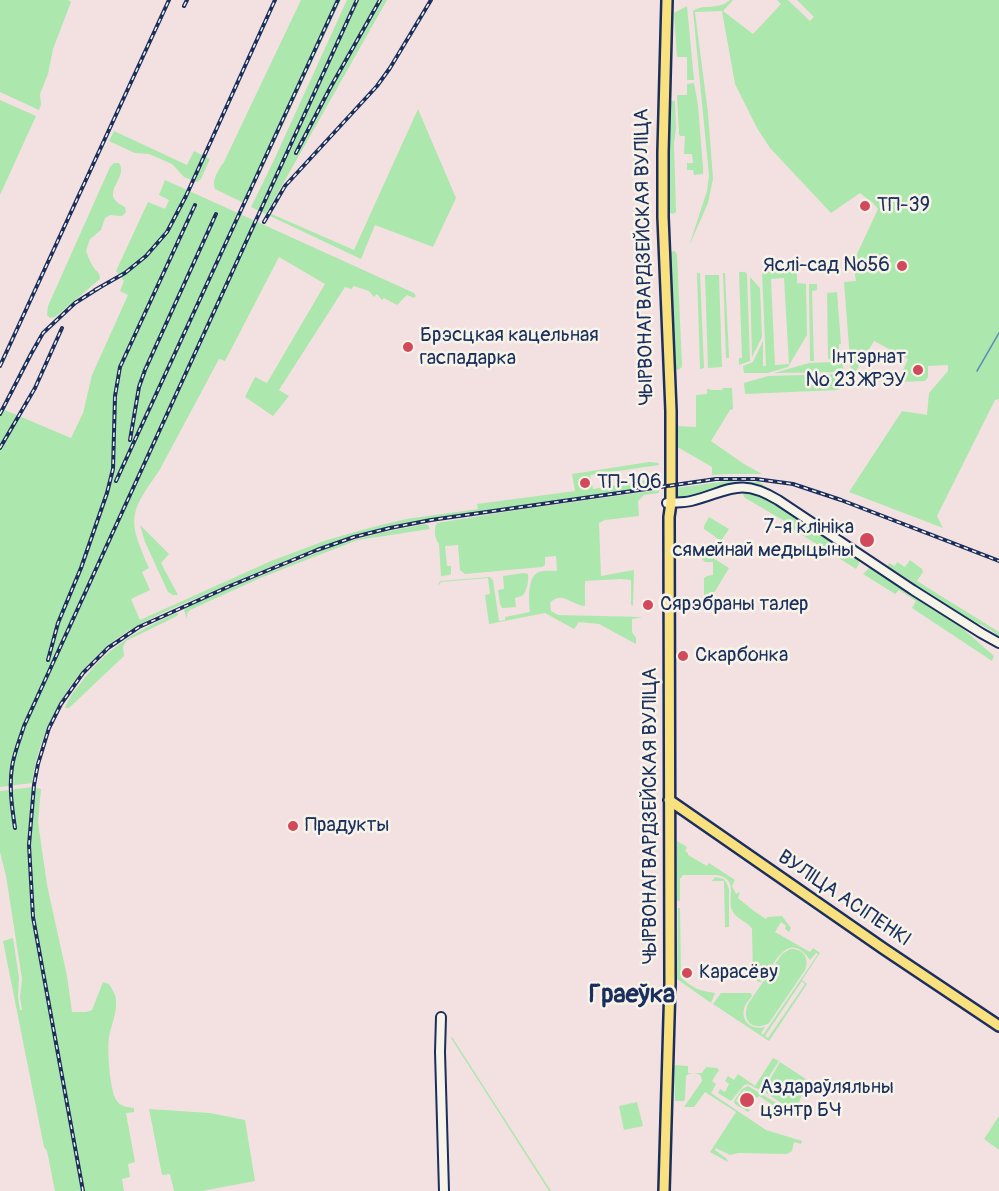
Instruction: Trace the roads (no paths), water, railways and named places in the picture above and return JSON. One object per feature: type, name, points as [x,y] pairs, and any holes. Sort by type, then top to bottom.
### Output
[{"type":"main road","name":"ЧЫРВОНАГВАРДЗЕЙСКАЯ ВУЛІЦА","points":[[664,1191],[670,983],[669,506],[658,217],[665,0]]},
{"type":"main road","name":"ВУЛІЦА АСІПЕНКІ","points":[[669,800],[999,1026]]},
{"type":"street","points":[[669,506],[732,488],[762,491],[999,643]]},
{"type":"street","points":[[441,1017],[444,1191]]},
{"type":"waterway","points":[[977,371],[999,333]]},
{"type":"railway","points":[[0,366],[169,0]]},
{"type":"railway","points":[[184,6],[187,0]]},
{"type":"railway","points":[[95,290],[125,273],[146,256],[167,232],[186,196],[275,0]]},
{"type":"railway","points":[[116,481],[338,0]]},
{"type":"railway","points":[[15,828],[11,775],[24,726],[357,0]]},
{"type":"railway","points":[[296,153],[380,0]]},
{"type":"railway","points":[[264,222],[285,186],[377,86],[431,0]]},
{"type":"railway","points":[[48,660],[58,623],[81,568],[113,469],[115,396],[120,367],[195,205]]},
{"type":"railway","points":[[130,440],[139,387],[145,370],[216,214]]},
{"type":"railway","points":[[0,414],[43,333],[75,303],[102,286]]},
{"type":"railway","points":[[0,448],[35,388],[62,328]]},
{"type":"railway","points":[[83,1191],[33,917],[29,845],[34,785],[49,728],[61,704],[83,673],[108,648],[139,627],[230,586],[354,537],[431,520],[716,479],[756,479],[793,484],[841,500],[999,561]]},
{"type":"place","name":"ТП-39","points":[[865,206]]},
{"type":"place","name":"Яслі-сад №56","points":[[902,266]]},
{"type":"place","name":"Брэсцкая кацельная гаспадарка","points":[[408,347]]},
{"type":"place","name":"Інтэрнат № 23 ЖРЭУ","points":[[918,370]]},
{"type":"place","name":"ТП-106","points":[[585,483]]},
{"type":"place","name":"7-я клініка сямейнай медыцыны","points":[[867,540]]},
{"type":"place","name":"Сярэбраны талер","points":[[648,605]]},
{"type":"place","name":"Скарбонка","points":[[683,656]]},
{"type":"place","name":"Прадукты","points":[[293,826]]},
{"type":"place","name":"Карасёву","points":[[687,973]]},
{"type":"place","name":"Аздараўляльны цэнтр БЧ","points":[[747,1100]]},
{"type":"district","name":"Граеўка","points":[[632,995]]}]
